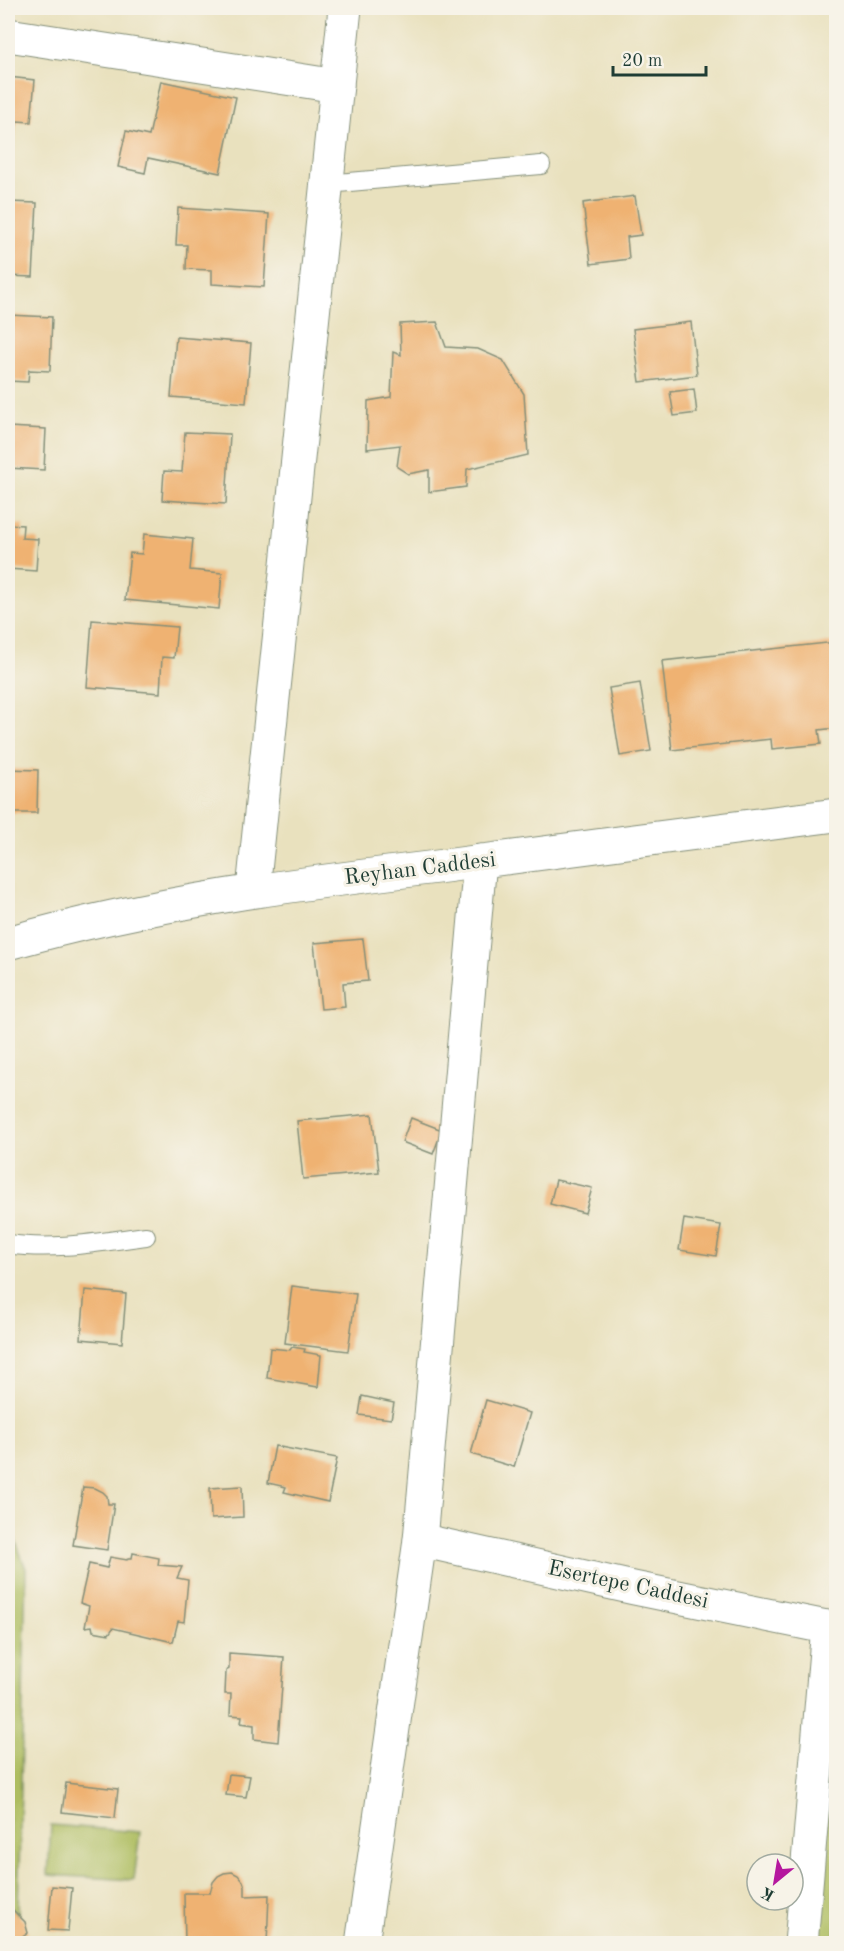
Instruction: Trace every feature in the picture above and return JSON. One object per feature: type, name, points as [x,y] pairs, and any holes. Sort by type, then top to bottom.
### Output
[{"type":"street","points":[[253,890],[345,8]]},
{"type":"street","points":[[8,35],[337,87]]},
{"type":"street","name":"Reyhan Caddesi","points":[[8,943],[141,910],[253,890],[837,815]]},
{"type":"street","points":[[362,1944],[420,1540],[480,861]]},
{"type":"street","name":"Esertepe Caddesi","points":[[420,1540],[634,1588],[832,1628]]},
{"type":"street","points":[[801,1944],[832,1628]]},
{"type":"lane","points":[[327,184],[541,165]]},
{"type":"lane","points":[[8,1244],[25,1247],[62,1247],[146,1236]]},
{"type":"green space","points":[[8,1521],[26,1569],[18,1915],[8,1905]]},
{"type":"green space","points":[[836,1684],[836,1943],[814,1943]]},
{"type":"green space","points":[[51,1825],[140,1832],[134,1880],[48,1875]]},
{"type":"building","points":[[8,77],[35,80],[31,122],[17,121],[15,136],[8,135]]},
{"type":"building","points":[[161,81],[236,97],[220,173],[148,158],[145,173],[118,167],[126,131],[149,136]]},
{"type":"building","points":[[635,196],[641,235],[627,237],[629,259],[591,264],[583,203]]},
{"type":"building","points":[[8,202],[37,203],[33,277],[8,276]]},
{"type":"building","points":[[178,208],[269,214],[264,287],[212,284],[212,270],[186,269],[187,245],[176,245]]},
{"type":"building","points":[[8,315],[52,317],[50,371],[29,370],[28,382],[8,381]]},
{"type":"building","points":[[437,322],[446,347],[478,349],[503,360],[524,394],[528,455],[467,469],[466,487],[429,492],[429,470],[408,474],[397,467],[400,445],[367,449],[368,401],[391,397],[393,352],[401,355],[400,324]]},
{"type":"building","points":[[691,322],[697,375],[640,382],[633,329]]},
{"type":"building","points":[[176,337],[251,343],[246,403],[171,397]]},
{"type":"building","points":[[694,389],[697,413],[674,416],[670,392]]},
{"type":"building","points":[[8,427],[46,429],[44,470],[8,468]]},
{"type":"building","points":[[185,432],[230,434],[226,504],[162,500],[164,471],[182,472]]},
{"type":"building","points":[[8,524],[23,525],[22,538],[38,539],[36,571],[8,569]]},
{"type":"building","points":[[144,534],[193,539],[190,570],[222,573],[219,609],[125,600],[130,553],[142,554]]},
{"type":"building","points":[[92,620],[177,627],[174,658],[162,657],[160,693],[87,687]]},
{"type":"building","points":[[836,642],[836,728],[819,730],[821,744],[772,749],[771,739],[672,750],[662,661]]},
{"type":"building","points":[[640,683],[651,751],[620,756],[609,688]]},
{"type":"building","points":[[8,769],[38,770],[37,813],[8,813]]},
{"type":"building","points":[[363,939],[368,981],[343,983],[345,1007],[321,1009],[314,943]]},
{"type":"building","points":[[372,1114],[379,1172],[303,1179],[297,1121]]},
{"type":"building","points":[[411,1118],[442,1130],[433,1154],[402,1142]]},
{"type":"building","points":[[556,1180],[592,1188],[585,1213],[550,1204]]},
{"type":"building","points":[[684,1219],[721,1225],[716,1256],[679,1250]]},
{"type":"building","points":[[292,1286],[356,1294],[348,1351],[285,1343]]},
{"type":"building","points":[[85,1290],[126,1294],[122,1343],[81,1339]]},
{"type":"building","points":[[292,1347],[321,1355],[318,1387],[267,1378],[270,1348],[290,1350]]},
{"type":"building","points":[[362,1396],[394,1403],[391,1419],[359,1415]]},
{"type":"building","points":[[486,1400],[530,1413],[514,1467],[471,1454]]},
{"type":"building","points":[[275,1446],[337,1458],[328,1502],[284,1492],[286,1487],[268,1483]]},
{"type":"building","points":[[242,1486],[243,1517],[211,1519],[210,1488]]},
{"type":"building","points":[[83,1487],[95,1488],[103,1492],[107,1496],[108,1504],[114,1504],[107,1550],[73,1545]]},
{"type":"building","points":[[133,1553],[159,1558],[158,1565],[182,1567],[177,1578],[188,1580],[184,1622],[178,1621],[173,1642],[113,1628],[109,1634],[93,1631],[92,1626],[85,1627],[89,1606],[80,1603],[89,1564],[107,1568],[110,1557],[127,1560],[132,1558]]},
{"type":"building","points":[[229,1653],[284,1657],[278,1742],[254,1739],[254,1725],[241,1723],[242,1716],[230,1715],[231,1694],[225,1694]]},
{"type":"building","points":[[229,1774],[250,1776],[246,1797],[226,1795]]},
{"type":"building","points":[[66,1783],[118,1789],[115,1818],[62,1812]]},
{"type":"building","points":[[232,1872],[243,1881],[245,1896],[269,1895],[267,1944],[185,1944],[184,1893],[210,1893],[213,1882],[218,1876]]},
{"type":"building","points":[[52,1886],[72,1888],[68,1931],[48,1930]]},
{"type":"building","points":[[8,1905],[25,1922],[28,1933],[13,1944],[8,1944]]}]
